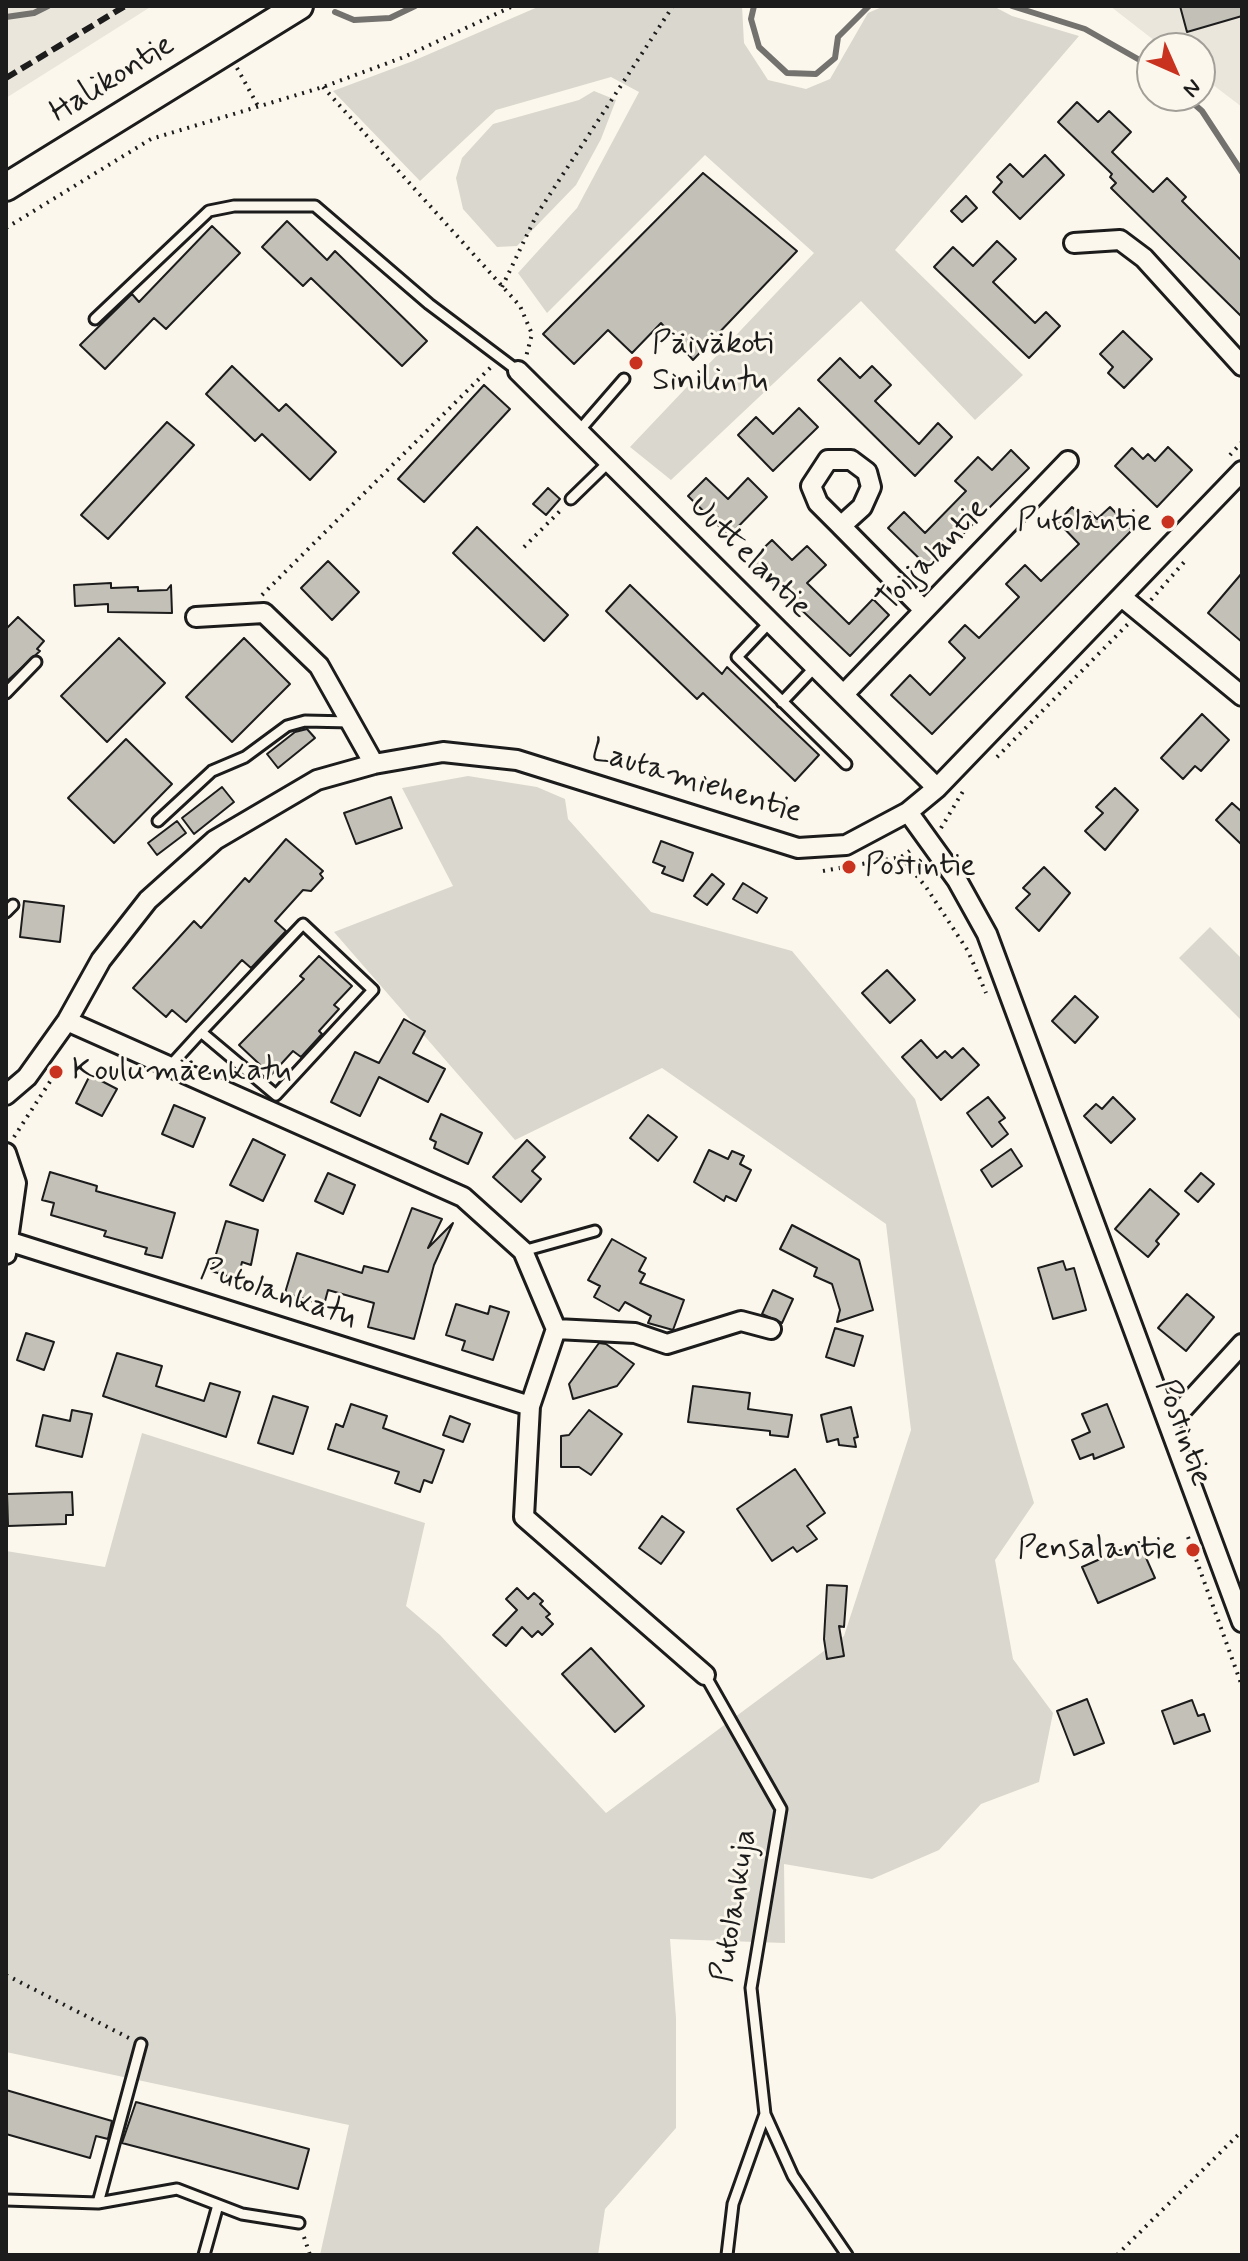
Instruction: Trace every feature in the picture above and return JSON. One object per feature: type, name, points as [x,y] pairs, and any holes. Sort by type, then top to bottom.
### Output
[{"type":"main road","name":"Halikontie","points":[[6,187],[299,6]]},
{"type":"street","points":[[1074,243],[1120,240],[1144,258],[1242,366]]},
{"type":"street","name":"Uuttelantie","points":[[518,371],[937,788]]},
{"type":"street","name":"Toijalantie","points":[[844,694],[1068,461]]},
{"type":"street","name":"Lautamiehentie","points":[[6,1095],[27,1077],[67,1021],[101,960],[148,900],[215,840],[267,806],[317,780],[374,764],[443,752],[517,760],[798,848],[846,845],[908,812],[937,788],[1242,471]]},
{"type":"street","points":[[841,526],[923,609]]},
{"type":"street","points":[[1123,598],[1242,696]]},
{"type":"street","points":[[196,617],[264,613],[319,666],[374,764]]},
{"type":"street","name":"Postintie","points":[[908,812],[957,880],[987,934],[1242,1622]]},
{"type":"street","points":[[67,1021],[463,1197],[523,1251],[556,1329],[530,1406]]},
{"type":"street","points":[[6,1153],[16,1183],[7,1248]]},
{"type":"street","name":"Putolankatu","points":[[7,1248],[530,1406]]},
{"type":"street","points":[[556,1329],[635,1333],[667,1344],[741,1321],[771,1329]]},
{"type":"street","points":[[1169,1424],[1242,1344]]},
{"type":"street","name":"Putolankuja","points":[[530,1406],[524,1517],[705,1675]]},
{"type":"lane","points":[[95,319],[209,211],[234,206],[315,206],[429,304],[518,371]]},
{"type":"lane","points":[[578,432],[624,379]]},
{"type":"lane","points":[[571,499],[609,462]]},
{"type":"lane","points":[[770,621],[737,657],[846,764]]},
{"type":"lane","points":[[6,693],[36,662]]},
{"type":"lane","points":[[782,702],[816,666]]},
{"type":"lane","points":[[158,821],[212,771],[245,757],[287,726],[305,721],[351,722]]},
{"type":"lane","points":[[170,1066],[201,1032],[303,924],[373,990],[276,1095],[201,1032]]},
{"type":"lane","points":[[523,1251],[595,1231]]},
{"type":"lane","name":"Putolankuja","points":[[705,1675],[781,1809],[751,1988],[765,2114],[793,2176],[847,2255]]},
{"type":"lane","points":[[98,2203],[141,2044]]},
{"type":"lane","points":[[727,2255],[733,2204],[765,2114]]},
{"type":"lane","points":[[6,2200],[98,2203],[177,2189],[242,2214],[299,2223]]},
{"type":"lane","points":[[204,2255],[218,2205]]},
{"type":"path","points":[[6,228],[151,139],[323,87],[404,57],[513,6]]},
{"type":"path","points":[[502,287],[537,214],[673,6]]},
{"type":"path","points":[[235,66],[259,106]]},
{"type":"path","points":[[241,612],[257,600],[485,369],[493,366],[518,371],[528,352],[532,334],[520,306],[323,87]]},
{"type":"path","points":[[524,547],[571,499]]},
{"type":"path","points":[[987,767],[1140,612],[1193,552]]},
{"type":"path","points":[[946,824],[965,788]]},
{"type":"path","name":"Lautamiehentie","points":[[823,871],[901,857],[926,887],[968,951],[987,993]]},
{"type":"path","name":"Postintie","points":[[1183,1523],[1242,1686]]},
{"type":"path","points":[[6,1975],[141,2044]]},
{"type":"path","points":[[1117,2255],[1242,2131]]},
{"type":"path","points":[[299,2223],[310,2255]]},
{"type":"shaded area","points":[[6,6],[152,6],[6,98]]},
{"type":"shaded area","points":[[540,6],[742,6],[744,43],[768,80],[806,89],[830,79],[868,13],[884,6],[993,6],[1012,16],[1079,36],[895,250],[1023,375],[975,420],[861,301],[671,480],[630,447],[814,253],[705,155],[547,313],[518,273],[577,208],[639,92],[611,77],[496,110],[420,181],[333,91],[413,61]]},
{"type":"shaded area","points":[[1110,6],[1242,6],[1242,107],[1216,87],[1216,32],[1143,32]]},
{"type":"shaded area","points":[[594,91],[616,100],[601,139],[576,185],[517,246],[497,247],[463,209],[456,178],[462,158],[493,124],[579,100]]},
{"type":"shaded area","points":[[468,776],[537,787],[565,799],[568,819],[651,912],[792,951],[915,1099],[1034,1503],[995,1560],[1013,1659],[1053,1713],[1039,1782],[981,1804],[939,1850],[872,1879],[784,1864],[785,1943],[670,1939],[676,2018],[676,2128],[605,2209],[598,2255],[320,2255],[349,2125],[6,2052],[6,1551],[105,1567],[142,1433],[425,1523],[406,1606],[440,1635],[606,1813],[844,1636],[911,1430],[886,1224],[662,1068],[515,1140],[334,932],[453,886],[402,788]]},
{"type":"shaded area","points":[[1210,927],[1242,959],[1242,1021],[1179,958]]},
{"type":"building","points":[[1180,6],[1242,6],[1242,16],[1187,32]]},
{"type":"building","points":[[1077,102],[1098,122],[1109,111],[1131,132],[1112,152],[1153,192],[1167,178],[1186,197],[1182,201],[1242,261],[1242,317],[1111,188],[1116,183],[1110,177],[1112,174],[1058,122]]},
{"type":"building","points":[[1045,155],[1064,175],[1020,219],[993,192],[1002,182],[997,177],[1010,164],[1023,177]]},
{"type":"building","points":[[703,173],[797,251],[693,360],[661,323],[632,353],[608,330],[574,364],[543,334]]},
{"type":"building","points":[[966,196],[977,208],[962,222],[951,211]]},
{"type":"building","points":[[287,221],[327,260],[335,251],[427,341],[402,366],[311,278],[303,286],[262,247]]},
{"type":"building","points":[[212,226],[240,253],[166,329],[154,318],[105,369],[80,345],[132,294],[139,302]]},
{"type":"building","points":[[997,241],[1016,259],[993,282],[1035,323],[1046,312],[1060,326],[1029,358],[934,267],[953,247],[973,266]]},
{"type":"building","points":[[1123,331],[1152,359],[1124,388],[1108,373],[1113,367],[1100,354]]},
{"type":"building","points":[[840,358],[860,378],[872,366],[891,385],[875,401],[919,444],[938,423],[952,437],[915,476],[818,380]]},
{"type":"building","points":[[232,366],[279,411],[286,404],[336,452],[310,480],[262,434],[255,441],[206,394]]},
{"type":"building","points":[[484,385],[510,409],[424,502],[398,479]]},
{"type":"building","points":[[799,408],[818,427],[773,471],[738,435],[756,417],[773,434]]},
{"type":"building","points":[[167,422],[194,445],[108,539],[81,515]]},
{"type":"building","points":[[1168,447],[1192,470],[1157,507],[1115,466],[1132,448],[1143,459],[1148,454],[1155,461]]},
{"type":"building","points":[[1011,450],[1029,468],[929,568],[888,528],[904,512],[925,533],[966,491],[955,481],[978,457],[992,470]]},
{"type":"building","points":[[706,478],[728,499],[748,478],[767,497],[729,536],[688,496]]},
{"type":"building","points":[[548,488],[560,499],[546,515],[533,504]]},
{"type":"building","points":[[1072,507],[1084,518],[1090,512],[1097,519],[1110,507],[1132,530],[932,734],[891,695],[910,675],[930,695],[965,658],[949,642],[965,625],[979,638],[1019,597],[1006,584],[1025,565],[1041,581],[1079,544],[1058,522]]},
{"type":"building","points":[[477,527],[568,615],[544,641],[453,553]]},
{"type":"building","points":[[772,540],[792,560],[807,546],[826,565],[807,583],[849,624],[873,599],[889,615],[850,656],[750,561]]},
{"type":"building","points":[[328,561],[359,592],[332,620],[301,588]]},
{"type":"building","points":[[1242,573],[1242,642],[1208,613]]},
{"type":"building","points":[[111,583],[111,588],[138,587],[138,591],[167,590],[171,585],[172,613],[108,612],[108,604],[75,606],[74,585]]},
{"type":"building","points":[[630,585],[722,674],[727,667],[819,755],[795,781],[703,693],[697,699],[606,611]]},
{"type":"building","points":[[18,617],[44,641],[37,649],[40,651],[6,682],[6,629]]},
{"type":"building","points":[[119,638],[165,683],[107,742],[61,696]]},
{"type":"building","points":[[244,638],[290,684],[232,742],[186,697]]},
{"type":"building","points":[[1202,714],[1229,740],[1201,771],[1195,766],[1183,779],[1161,758]]},
{"type":"building","points":[[307,729],[315,738],[278,768],[267,754],[295,732]]},
{"type":"building","points":[[126,739],[172,784],[114,843],[68,798]]},
{"type":"building","points":[[222,787],[234,802],[194,834],[182,818]]},
{"type":"building","points":[[1115,788],[1138,810],[1105,850],[1085,831],[1103,813],[1096,807]]},
{"type":"building","points":[[391,797],[402,828],[356,844],[344,813]]},
{"type":"building","points":[[1232,803],[1242,812],[1242,845],[1216,820]]},
{"type":"building","points":[[177,821],[186,833],[157,855],[148,843]]},
{"type":"building","points":[[286,839],[323,871],[320,874],[323,878],[311,891],[303,890],[275,921],[286,931],[251,968],[242,960],[186,1022],[172,1010],[166,1017],[133,988],[194,921],[201,928],[245,878],[249,882]]},
{"type":"building","points":[[661,841],[693,853],[683,881],[662,873],[665,867],[653,862]]},
{"type":"building","points":[[1044,867],[1070,893],[1039,931],[1016,908],[1030,894],[1023,888]]},
{"type":"building","points":[[712,874],[724,884],[707,905],[694,896]]},
{"type":"building","points":[[743,883],[767,898],[757,913],[733,899]]},
{"type":"building","points":[[24,901],[64,906],[60,942],[20,937]]},
{"type":"building","points":[[319,956],[352,986],[334,1005],[339,1009],[319,1031],[322,1034],[301,1057],[293,1051],[271,1075],[239,1045],[304,979],[300,976]]},
{"type":"building","points":[[887,970],[915,1000],[890,1023],[862,993]]},
{"type":"building","points":[[1075,996],[1098,1017],[1075,1043],[1052,1021]]},
{"type":"building","points":[[404,1019],[425,1031],[413,1053],[445,1069],[428,1102],[379,1077],[360,1116],[331,1102],[355,1052],[379,1063]]},
{"type":"building","points":[[921,1040],[937,1058],[945,1051],[952,1058],[963,1048],[979,1065],[941,1100],[902,1057]]},
{"type":"building","points":[[90,1075],[117,1089],[102,1116],[76,1103]]},
{"type":"building","points":[[988,1097],[1005,1118],[999,1122],[1008,1134],[992,1147],[967,1113]]},
{"type":"building","points":[[1113,1097],[1135,1119],[1111,1143],[1084,1116],[1096,1104],[1102,1109]]},
{"type":"building","points":[[174,1105],[205,1118],[193,1147],[162,1134]]},
{"type":"building","points":[[441,1114],[482,1133],[468,1164],[434,1148],[436,1142],[430,1139]]},
{"type":"building","points":[[648,1115],[677,1137],[658,1161],[630,1138]]},
{"type":"building","points":[[253,1139],[285,1155],[263,1201],[230,1185]]},
{"type":"building","points":[[527,1140],[545,1157],[532,1171],[541,1179],[521,1202],[493,1177]]},
{"type":"building","points":[[1011,1149],[1022,1166],[992,1187],[981,1170]]},
{"type":"building","points":[[709,1150],[728,1159],[732,1151],[744,1156],[740,1164],[751,1170],[736,1201],[726,1196],[724,1201],[694,1182]]},
{"type":"building","points":[[50,1172],[97,1186],[96,1191],[175,1213],[162,1258],[145,1254],[147,1248],[104,1236],[106,1231],[51,1215],[54,1203],[42,1200]]},
{"type":"building","points":[[328,1173],[355,1185],[343,1214],[315,1201]]},
{"type":"building","points":[[1201,1173],[1214,1184],[1198,1202],[1185,1191]]},
{"type":"building","points":[[1150,1189],[1179,1214],[1156,1241],[1159,1244],[1148,1257],[1115,1229]]},
{"type":"building","points":[[412,1208],[442,1219],[428,1248],[453,1223],[434,1265],[414,1339],[368,1327],[374,1303],[328,1290],[324,1305],[285,1293],[297,1253],[362,1273],[364,1266],[388,1272]]},
{"type":"building","points":[[226,1221],[258,1230],[251,1265],[242,1262],[238,1279],[211,1271]]},
{"type":"building","points":[[792,1225],[859,1260],[873,1310],[837,1322],[840,1310],[832,1284],[814,1276],[817,1268],[780,1249]]},
{"type":"building","points":[[612,1239],[646,1258],[639,1271],[645,1274],[640,1283],[684,1300],[673,1330],[648,1323],[651,1316],[625,1302],[619,1311],[594,1297],[600,1286],[588,1280]]},
{"type":"building","points":[[1063,1261],[1066,1270],[1074,1268],[1086,1310],[1053,1319],[1038,1268]]},
{"type":"building","points":[[773,1290],[793,1299],[782,1323],[762,1314]]},
{"type":"building","points":[[1187,1294],[1214,1317],[1186,1351],[1158,1328]]},
{"type":"building","points":[[456,1304],[488,1314],[490,1306],[509,1312],[493,1360],[462,1350],[465,1341],[446,1335]]},
{"type":"building","points":[[835,1328],[863,1336],[854,1366],[826,1357]]},
{"type":"building","points":[[26,1333],[54,1342],[44,1370],[17,1360]]},
{"type":"building","points":[[599,1343],[606,1344],[634,1364],[617,1386],[573,1399],[569,1384]]},
{"type":"building","points":[[117,1353],[162,1366],[156,1386],[204,1401],[210,1383],[240,1392],[226,1437],[103,1396]]},
{"type":"building","points":[[693,1386],[750,1393],[748,1409],[792,1415],[788,1437],[770,1435],[770,1431],[688,1422]]},
{"type":"building","points":[[273,1396],[308,1407],[293,1454],[258,1443]]},
{"type":"building","points":[[351,1404],[387,1416],[383,1428],[444,1450],[432,1483],[424,1480],[420,1492],[395,1483],[399,1472],[328,1449],[336,1424],[343,1427]]},
{"type":"building","points":[[1107,1404],[1124,1447],[1094,1459],[1093,1454],[1080,1459],[1072,1440],[1090,1432],[1082,1414]]},
{"type":"building","points":[[851,1407],[858,1437],[854,1438],[856,1447],[839,1445],[838,1439],[827,1442],[821,1415]]},
{"type":"building","points":[[72,1410],[92,1414],[82,1457],[36,1446],[43,1415],[70,1421]]},
{"type":"building","points":[[589,1410],[622,1434],[591,1475],[579,1467],[561,1467],[561,1436],[569,1435]]},
{"type":"building","points":[[450,1416],[470,1424],[463,1442],[443,1435]]},
{"type":"building","points":[[795,1469],[825,1513],[807,1526],[817,1539],[797,1552],[793,1547],[772,1561],[737,1509]]},
{"type":"building","points":[[72,1492],[73,1515],[66,1515],[66,1524],[8,1526],[7,1494]]},
{"type":"building","points":[[662,1516],[684,1532],[661,1564],[639,1548]]},
{"type":"building","points":[[1139,1542],[1155,1578],[1098,1603],[1082,1567]]},
{"type":"building","points":[[827,1585],[847,1586],[844,1627],[839,1626],[844,1656],[827,1659],[824,1639]]},
{"type":"building","points":[[517,1588],[528,1599],[534,1593],[543,1601],[540,1604],[550,1614],[546,1617],[553,1624],[542,1635],[538,1631],[532,1637],[522,1627],[506,1646],[493,1635],[517,1610],[506,1599]]},
{"type":"building","points":[[591,1648],[644,1706],[615,1732],[562,1674]]},
{"type":"building","points":[[1087,1699],[1104,1743],[1074,1755],[1057,1711]]},
{"type":"building","points":[[1192,1700],[1198,1716],[1204,1714],[1210,1731],[1174,1744],[1162,1711]]},
{"type":"building","points":[[6,2090],[112,2121],[108,2139],[96,2136],[90,2158],[6,2134]]},
{"type":"building","points":[[136,2102],[309,2149],[298,2189],[122,2143]]},
{"type":"waterway","points":[[6,17],[34,13],[48,6]]},
{"type":"waterway","points":[[335,12],[354,20],[390,18],[415,6]]},
{"type":"waterway","points":[[754,6],[751,19],[759,47],[787,73],[816,74],[835,58],[838,37],[869,6]]},
{"type":"waterway","points":[[1012,6],[1085,29],[1136,58]]},
{"type":"waterway","points":[[1203,112],[1242,172]]},
{"type":"railway","points":[[6,78],[125,6]]},
{"type":"place","name":"Päiväkoti Sinilintu","points":[[636,363]]},
{"type":"place","name":"Putolantie","points":[[1168,522]]},
{"type":"place","name":"Postintie","points":[[849,867]]},
{"type":"place","name":"Koulumäenkatu","points":[[56,1072]]},
{"type":"place","name":"Pensalantie","points":[[1193,1550]]}]
